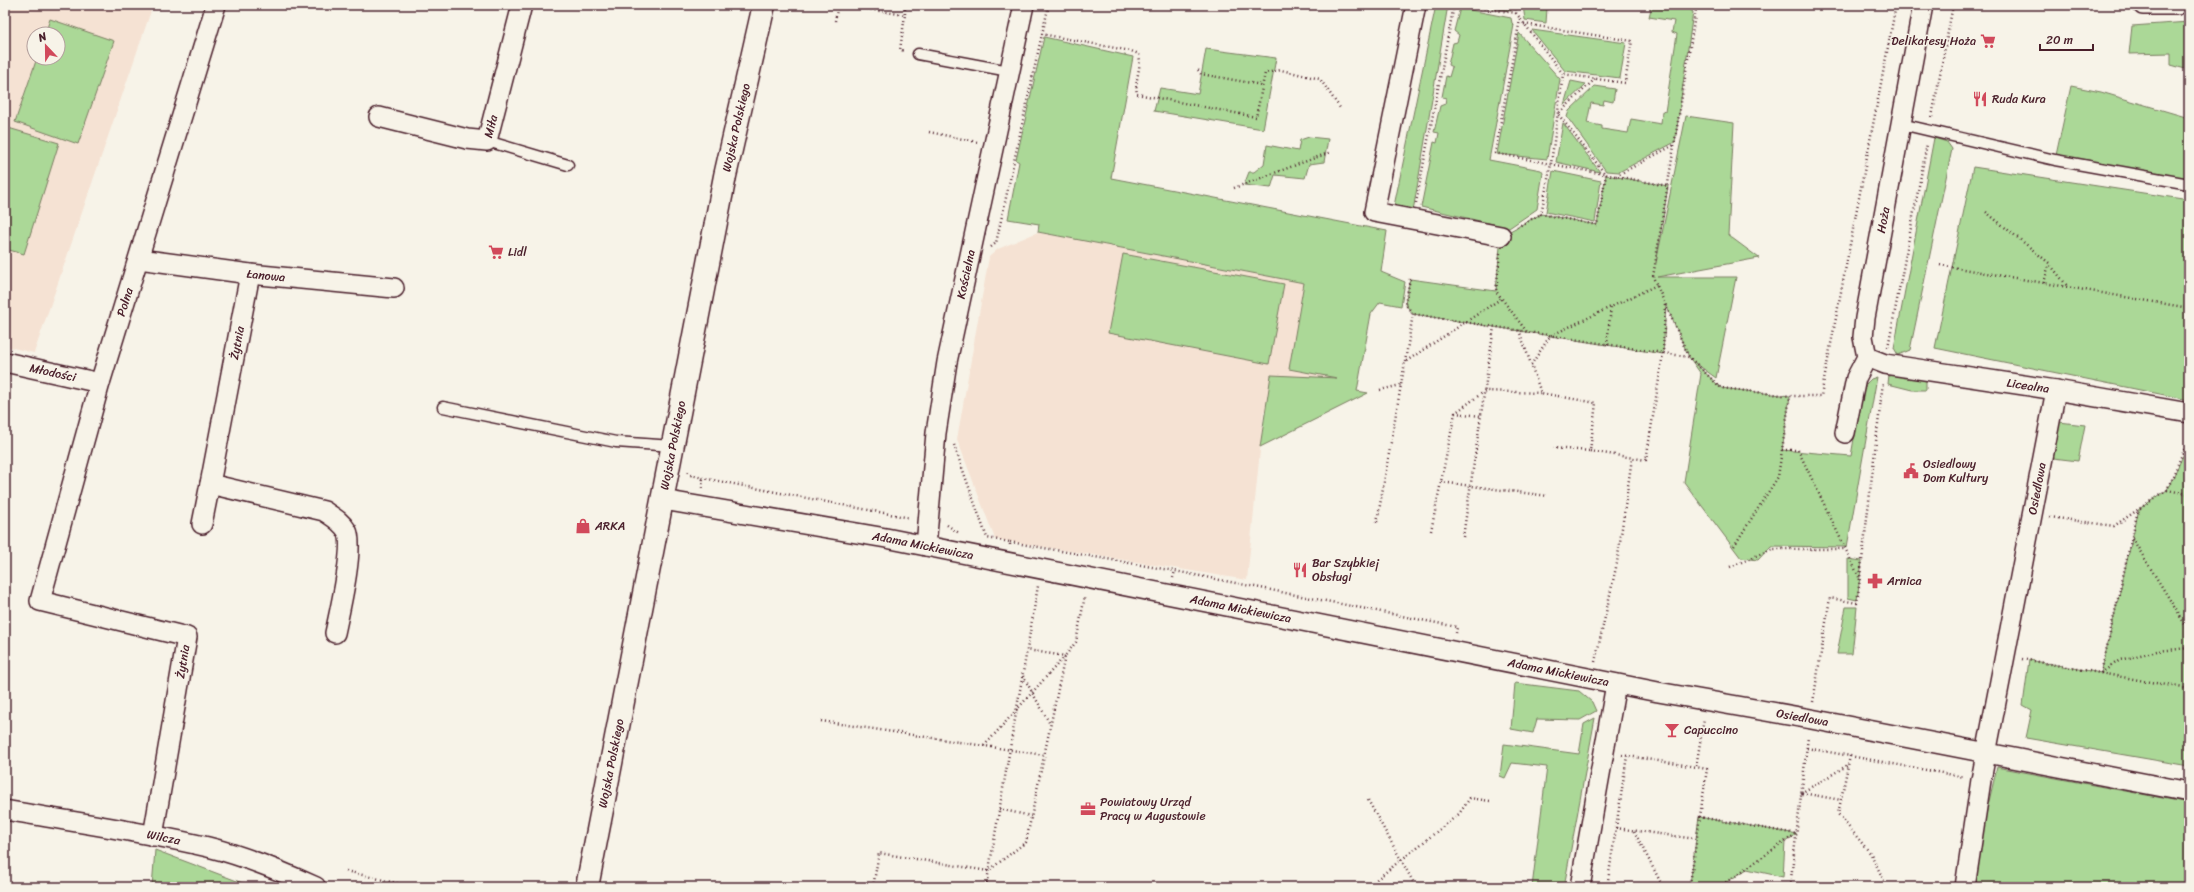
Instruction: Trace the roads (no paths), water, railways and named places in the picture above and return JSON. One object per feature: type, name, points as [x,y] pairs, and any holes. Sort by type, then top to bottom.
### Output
[{"type":"street","name":"Polna","points":[[40,601],[100,383],[216,5]]},
{"type":"street","name":"Miła","points":[[379,117],[453,136],[487,141],[522,5]]},
{"type":"street","name":"Wojska Polskiego","points":[[587,887],[663,500],[723,183],[764,5]]},
{"type":"street","name":"Kościelna","points":[[926,546],[936,432],[947,362],[1024,5]]},
{"type":"street","points":[[1416,5],[1374,212],[1501,236]]},
{"type":"street","name":"Hoża","points":[[1867,356],[1863,336],[1864,324],[1923,5]]},
{"type":"street","points":[[2142,5],[2177,5]]},
{"type":"street","name":"Łanowa","points":[[139,260],[250,274],[394,288]]},
{"type":"street","name":"Żytnia","points":[[202,524],[250,274]]},
{"type":"street","points":[[1845,433],[1856,378],[1867,356]]},
{"type":"street","name":"Licealna","points":[[1867,356],[1885,364],[2056,390],[2189,413]]},
{"type":"street","name":"Młodości","points":[[5,362],[100,383]]},
{"type":"street","name":"Osiedlowa","points":[[1965,887],[1981,780],[1988,753],[2056,390]]},
{"type":"street","points":[[210,484],[324,511],[338,519],[348,532],[350,549],[335,633]]},
{"type":"street","name":"Adama Mickiewicza","points":[[663,500],[926,546],[1616,684],[1580,887]]},
{"type":"street","name":"Żytnia","points":[[40,601],[187,637],[154,836]]},
{"type":"street","name":"Osiedlowa","points":[[1616,684],[1811,719],[2189,792]]},
{"type":"street","name":"Wilcza","points":[[5,810],[209,847],[247,858],[316,887]]},
{"type":"lane","points":[[918,54],[1009,71]]},
{"type":"lane","points":[[1902,124],[2055,160],[2189,184]]},
{"type":"lane","points":[[487,141],[568,165]]},
{"type":"lane","points":[[443,407],[616,442],[673,446]]},
{"type":"place","name":"Delikatesy Hoża","points":[[1988,41]]},
{"type":"place","name":"Ruda Kura","points":[[1980,99]]},
{"type":"place","name":"Lidl","points":[[496,252]]},
{"type":"place","name":"Osiedlowy Dom Kultury","points":[[1911,471]]},
{"type":"place","name":"ARKA","points":[[583,526]]},
{"type":"place","name":"Bar Szybkiej Obsługi","points":[[1300,570]]},
{"type":"place","name":"Arnica","points":[[1875,581]]},
{"type":"place","name":"Capuccino","points":[[1672,730]]},
{"type":"place","name":"Powiatowy Urząd Pracy w Augustowie","points":[[1088,809]]}]
